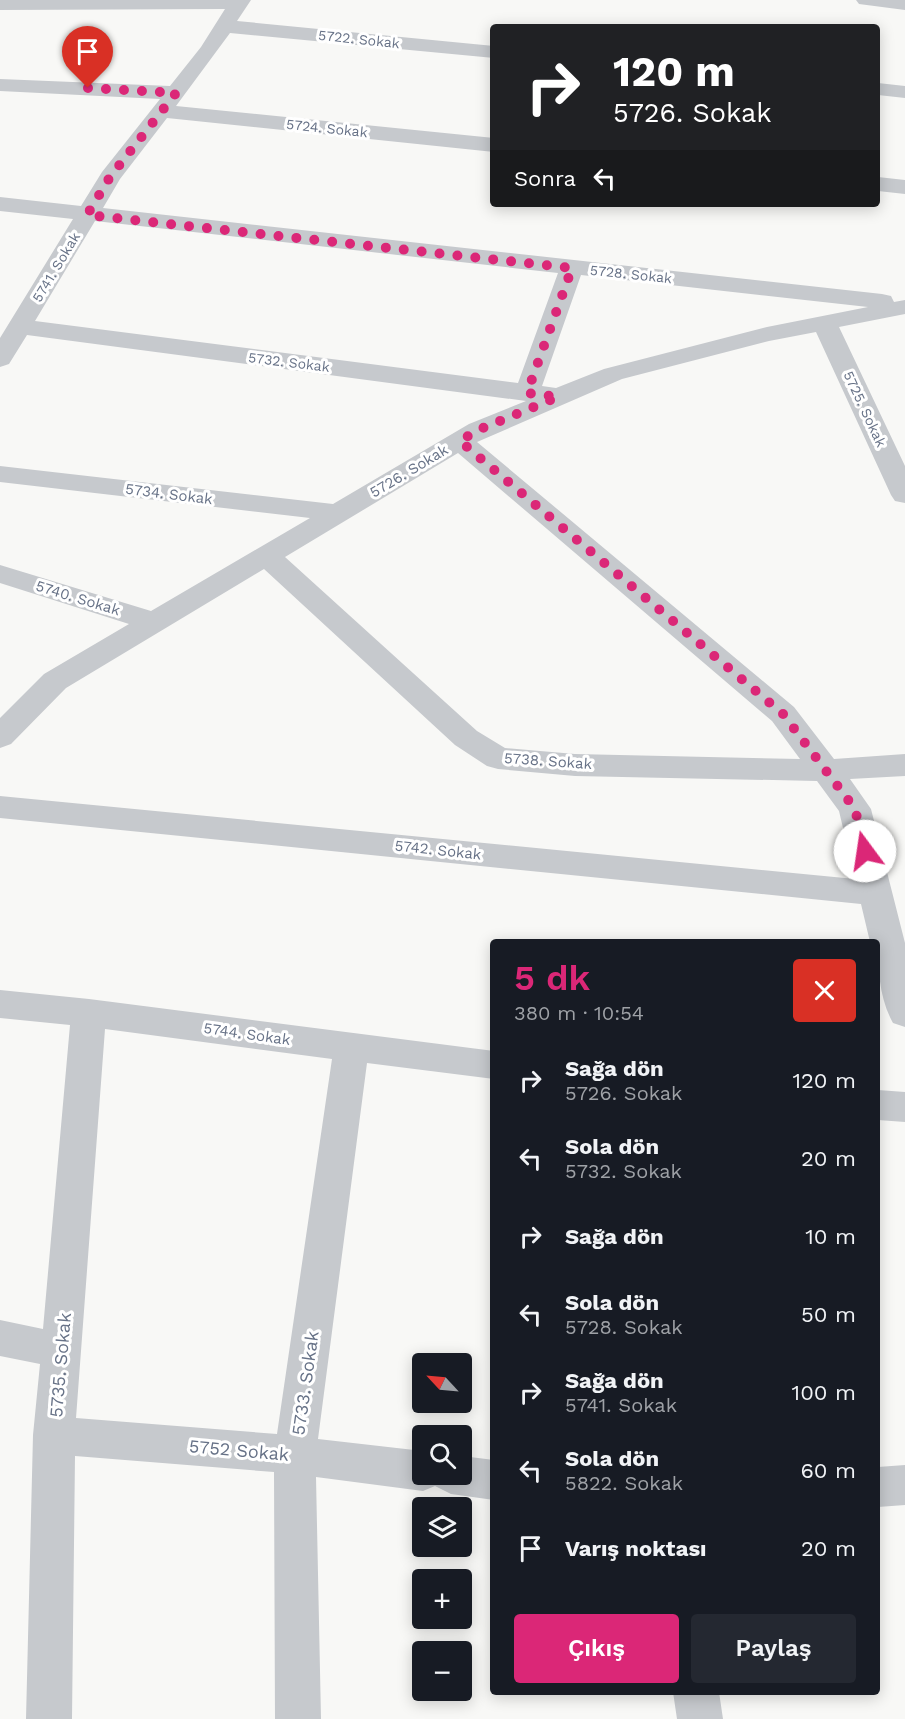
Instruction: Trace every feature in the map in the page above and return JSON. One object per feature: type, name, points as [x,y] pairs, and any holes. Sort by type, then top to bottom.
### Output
[{"type":"street","points":[[866,0],[905,4]]},
{"type":"street","points":[[0,4],[240,2]]},
{"type":"street","name":"5741. Sokak","points":[[8,341],[110,177],[176,93],[240,2]]},
{"type":"street","name":"5722. Sokak","points":[[224,26],[490,52]]},
{"type":"street","points":[[0,85],[176,93]]},
{"type":"street","points":[[880,89],[905,92]]},
{"type":"street","name":"5724. Sokak","points":[[161,111],[490,145]]},
{"type":"street","points":[[880,184],[905,187]]},
{"type":"street","name":"5728. Sokak","points":[[0,204],[905,305]]},
{"type":"street","points":[[527,393],[572,268]]},
{"type":"street","name":"5726. Sokak","points":[[0,737],[55,681],[478,430],[613,374],[767,334],[905,305]]},
{"type":"street","name":"5725. Sokak","points":[[824,323],[905,495]]},
{"type":"street","name":"5732. Sokak","points":[[8,341],[558,397]]},
{"type":"street","points":[[460,441],[783,714],[855,809],[905,1013]]},
{"type":"street","name":"5734. Sokak","points":[[0,474],[339,513]]},
{"type":"street","name":"5738. Sokak","points":[[267,556],[466,738],[498,758],[575,765],[825,770],[905,765]]},
{"type":"street","name":"5740. Sokak","points":[[0,574],[155,622]]},
{"type":"street","name":"5742. Sokak","points":[[0,807],[876,893]]},
{"type":"street","name":"5744. Sokak","points":[[0,1004],[89,1013],[351,1049],[490,1065]]},
{"type":"street","name":"5735. Sokak","points":[[46,1718],[54,1435],[89,1013]]},
{"type":"street","name":"5733. Sokak","points":[[298,1719],[295,1455],[351,1049]]},
{"type":"street","points":[[880,1105],[905,1107]]},
{"type":"street","points":[[0,1338],[61,1350]]},
{"type":"street","name":"5752 Sokak","points":[[54,1435],[295,1455],[412,1470]]},
{"type":"street","points":[[472,1477],[490,1479]]},
{"type":"street","points":[[880,1487],[905,1485]]},
{"type":"street","points":[[696,1695],[699,1719]]},
{"type":"route","points":[[88,88],[176,93],[110,177],[87,215],[572,268],[527,393],[558,397],[478,430],[460,441],[783,714],[855,809],[865,851]]}]
